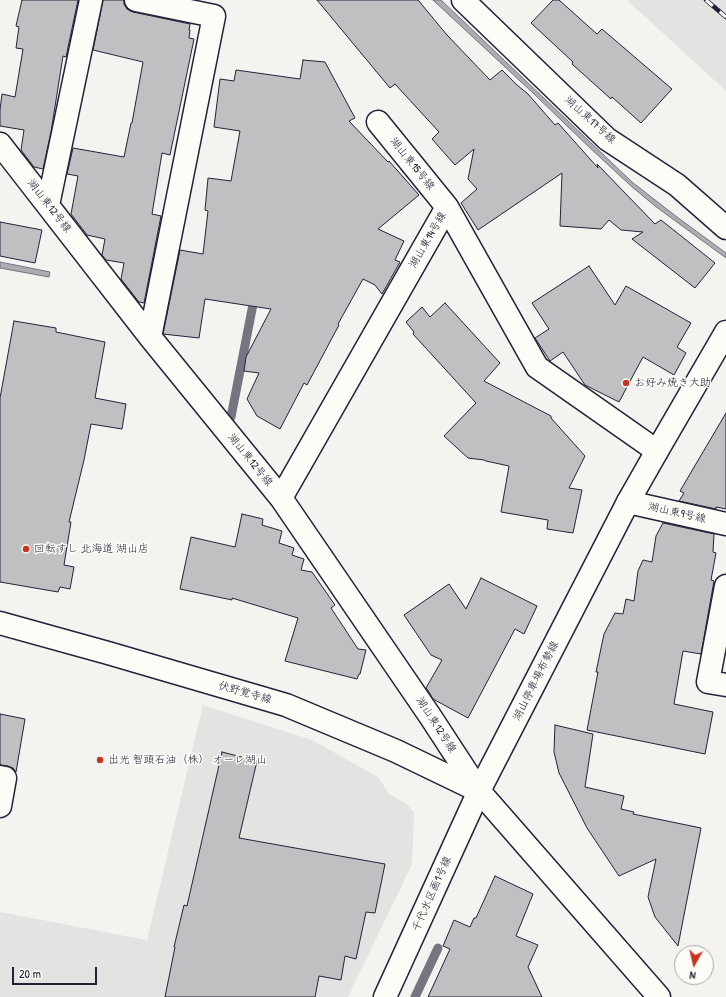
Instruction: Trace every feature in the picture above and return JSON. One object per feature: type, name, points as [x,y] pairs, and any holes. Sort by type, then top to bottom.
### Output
[{"type":"street","points":[[48,205],[91,0]]},
{"type":"street","points":[[136,0],[214,16],[150,337]]},
{"type":"street","name":"湖山東17号線","points":[[464,0],[607,139],[677,184],[726,228]]},
{"type":"street","name":"湖山東15号線","points":[[378,122],[447,206]]},
{"type":"street","name":"湖山東12号線","points":[[0,144],[150,337],[281,498],[430,716],[479,791]]},
{"type":"street","name":"湖山東14号線","points":[[447,206],[537,367],[657,451]]},
{"type":"street","name":"湖山東14号線","points":[[281,498],[447,206]]},
{"type":"street","name":"湖山停車場布勢線","points":[[479,791],[628,502],[726,332]]},
{"type":"street","name":"湖山東9号線","points":[[628,502],[726,524]]},
{"type":"street","points":[[726,586],[708,682],[726,685]]},
{"type":"street","name":"伏野覚寺線","points":[[0,623],[116,655],[286,705],[396,751],[479,791]]},
{"type":"street","points":[[0,777],[6,778],[0,806]]},
{"type":"street","points":[[479,791],[660,997]]},
{"type":"street","name":"千代水区画1号線","points":[[385,997],[479,791]]},
{"type":"shaded area","points":[[433,0],[441,0],[632,182],[726,253],[726,258],[655,206],[631,186]]},
{"type":"shaded area","points":[[627,0],[726,0],[726,91]]},
{"type":"shaded area","points":[[0,262],[50,272],[49,277],[0,268]]},
{"type":"shaded area","points":[[203,705],[312,740],[378,777],[389,794],[407,804],[414,813],[412,864],[348,997],[0,997],[0,912],[147,940]]},
{"type":"building","points":[[22,0],[78,0],[66,57],[63,56],[51,132],[43,169],[34,167],[21,150],[24,130],[0,126],[2,94],[15,97],[23,49],[16,48],[19,27],[16,26]]},
{"type":"building","points":[[103,0],[124,0],[124,4],[127,9],[133,12],[190,24],[189,38],[194,39],[170,155],[162,153],[152,214],[161,216],[144,303],[139,302],[121,279],[124,263],[106,260],[102,255],[105,239],[87,235],[71,214],[78,176],[67,174],[73,148],[124,157],[143,62],[93,50]]},
{"type":"building","points":[[317,0],[418,0],[447,35],[490,80],[502,70],[528,94],[555,125],[558,123],[598,168],[597,164],[655,224],[661,220],[715,263],[695,288],[632,239],[643,232],[621,230],[609,220],[601,229],[560,226],[562,173],[478,230],[461,203],[477,189],[468,179],[474,149],[455,165],[432,139],[439,132],[395,84],[390,88]]},
{"type":"building","points":[[553,0],[559,0],[597,34],[602,29],[672,89],[641,123],[612,97],[611,99],[572,64],[573,62],[531,23]]},
{"type":"building","points":[[303,60],[325,62],[355,118],[349,121],[388,162],[389,161],[419,195],[378,229],[404,241],[395,260],[400,262],[382,294],[375,285],[363,279],[307,385],[304,383],[280,429],[257,416],[247,399],[259,373],[244,371],[246,357],[271,309],[205,299],[199,338],[163,334],[180,250],[203,254],[208,211],[205,210],[208,178],[231,181],[240,131],[214,127],[220,79],[234,81],[236,70],[300,79]]},
{"type":"building","points":[[0,222],[42,230],[35,263],[0,256]]},
{"type":"building","points":[[589,266],[615,305],[626,286],[691,323],[677,347],[686,353],[674,375],[643,357],[619,402],[585,385],[563,352],[550,361],[535,338],[549,329],[532,303]]},
{"type":"building","points":[[445,303],[500,363],[484,381],[551,416],[551,418],[585,456],[569,488],[582,490],[573,533],[547,529],[548,520],[501,512],[509,466],[468,458],[444,436],[476,403],[413,334],[414,332],[406,322],[422,307],[430,317]]},
{"type":"building","points":[[14,321],[56,328],[56,332],[105,342],[95,398],[126,404],[122,429],[91,424],[69,522],[71,522],[64,565],[74,567],[70,589],[60,587],[58,592],[0,582],[0,398]]},
{"type":"building","points":[[726,413],[726,509],[716,507],[716,509],[679,501],[684,493],[680,491]]},
{"type":"building","points":[[242,514],[263,519],[262,525],[282,531],[279,543],[294,548],[292,555],[304,559],[301,570],[312,572],[335,605],[331,608],[358,649],[366,650],[360,674],[357,679],[285,661],[298,618],[232,598],[232,600],[180,589],[191,537],[235,547]]},
{"type":"building","points":[[663,523],[714,534],[713,552],[716,553],[711,580],[714,581],[701,654],[683,651],[674,704],[713,712],[705,754],[587,730],[598,672],[596,672],[604,634],[615,613],[623,614],[626,599],[634,601],[638,571],[643,560],[652,562],[656,536]]},
{"type":"building","points":[[481,578],[537,606],[524,634],[515,629],[468,718],[433,699],[426,688],[442,660],[431,655],[404,615],[449,584],[466,609]]},
{"type":"building","points":[[0,714],[25,719],[16,772],[13,768],[0,765]]},
{"type":"building","points":[[555,725],[593,734],[585,787],[624,796],[621,809],[634,812],[633,814],[701,828],[678,945],[655,917],[648,897],[656,859],[619,876],[587,828],[559,773],[554,752]]},
{"type":"building","points":[[222,752],[257,761],[239,838],[385,864],[375,913],[366,912],[356,959],[345,956],[341,980],[319,976],[315,997],[165,997],[174,947],[184,905],[187,906]]},
{"type":"building","points":[[495,876],[533,894],[516,936],[538,945],[528,967],[542,997],[428,997],[450,949],[443,946],[454,920],[470,927],[474,918],[476,918]]},
{"type":"waterway","points":[[231,417],[255,294]]},
{"type":"waterway","points":[[415,997],[438,948]]},
{"type":"railway","points":[[706,0],[726,17]]},
{"type":"place","name":"お好み焼き大助","points":[[626,383]]},
{"type":"place","name":"回転すし 北海道 湖山店","points":[[26,549]]},
{"type":"place","name":"出光 智頭石油（株） オーレ湖山","points":[[100,760]]}]
